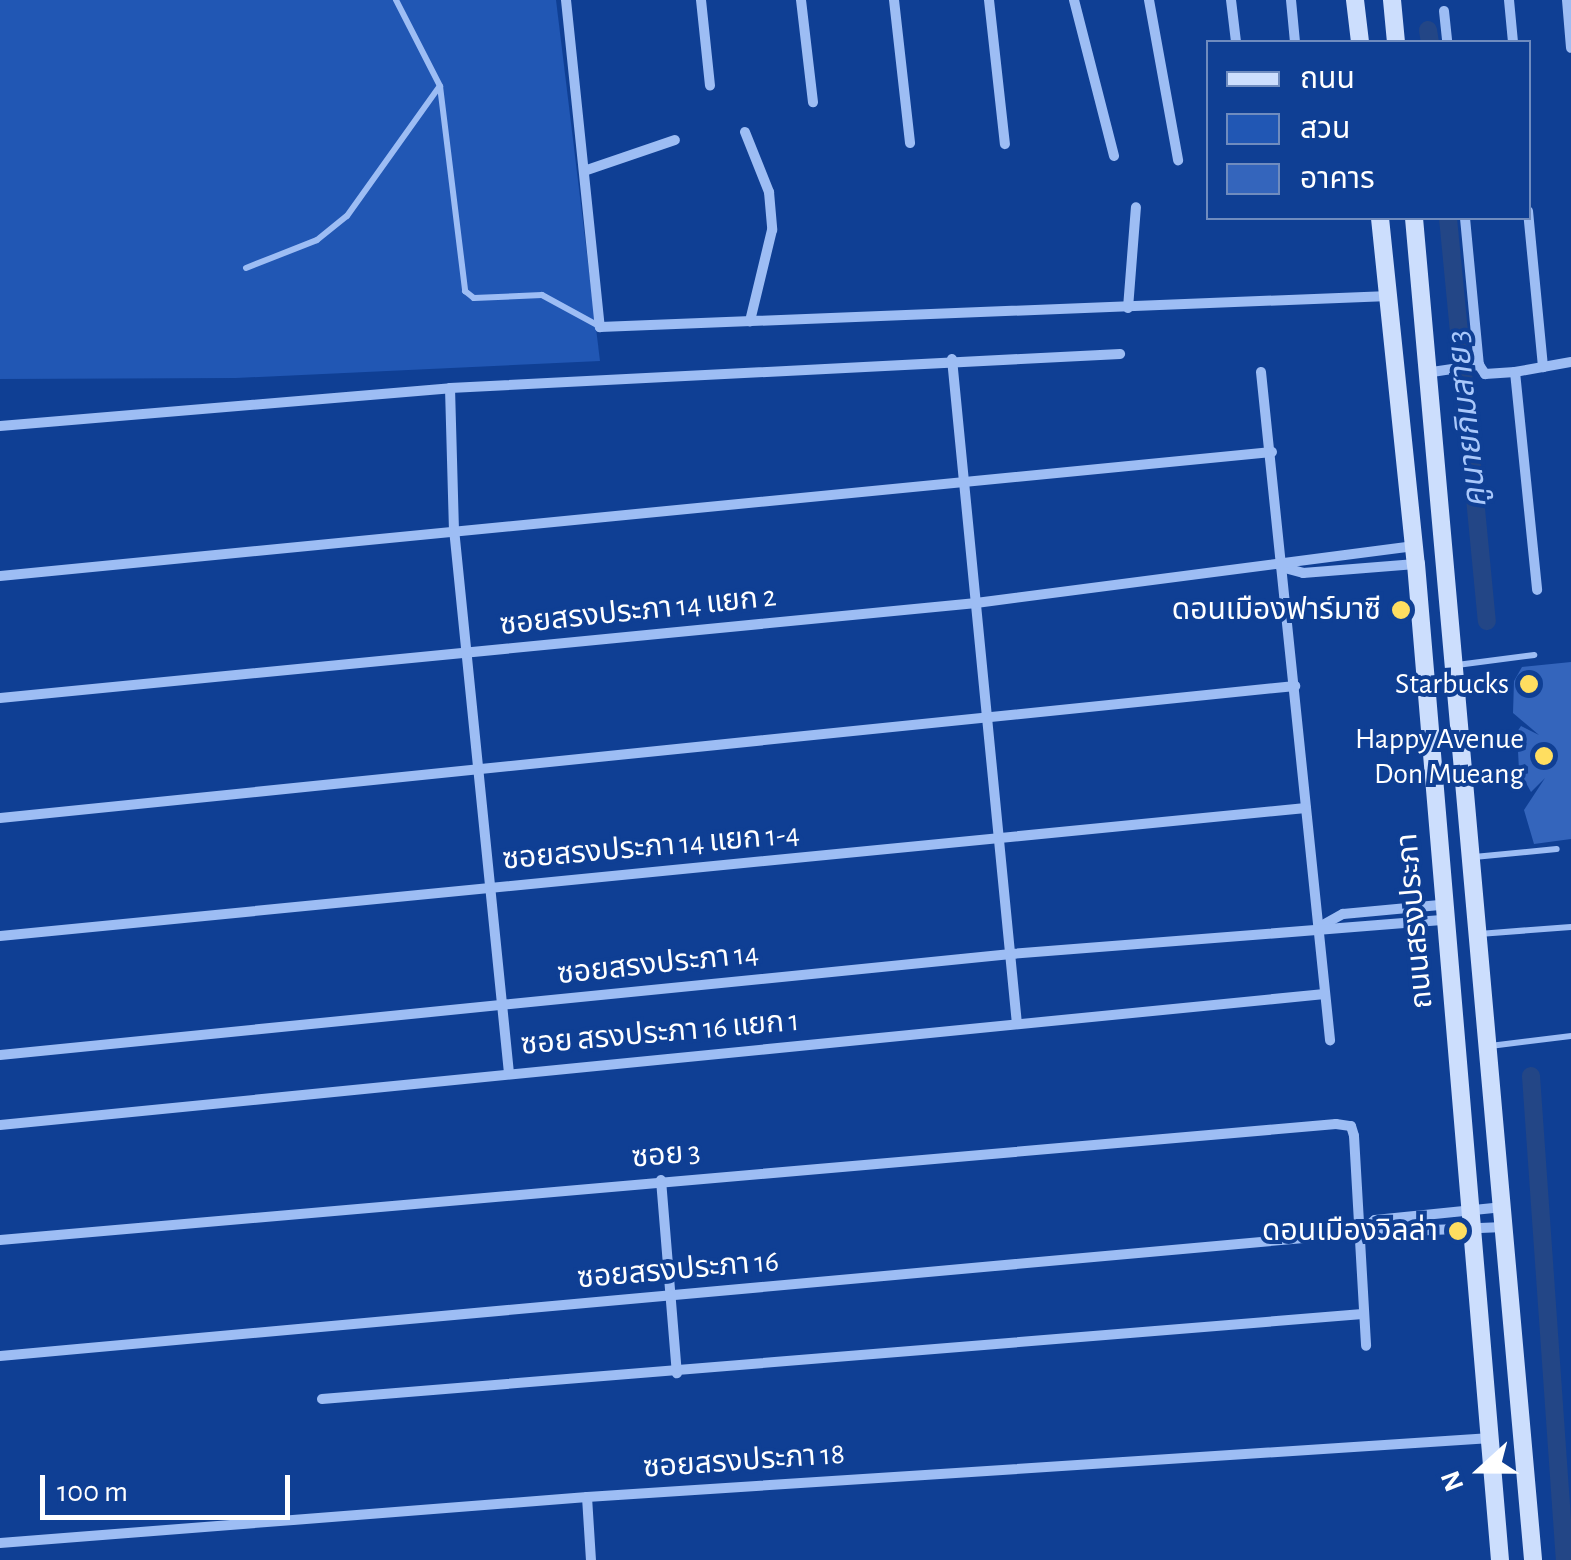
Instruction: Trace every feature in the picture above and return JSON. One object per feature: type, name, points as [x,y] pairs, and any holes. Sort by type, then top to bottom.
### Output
[{"type":"main road","points":[[1355,0],[1360,40]]},
{"type":"main road","points":[[1392,0],[1396,40]]},
{"type":"main road","name":"ถนนสรงประภา","points":[[1380,220],[1415,555],[1441,912],[1492,1438],[1500,1560]]},
{"type":"main road","name":"ถนนสรงประภา","points":[[1414,220],[1440,372],[1472,857],[1534,1560]]},
{"type":"street","points":[[566,0],[600,327],[1389,296]]},
{"type":"street","points":[[701,0],[710,86]]},
{"type":"street","points":[[801,0],[813,102]]},
{"type":"street","points":[[894,0],[910,143]]},
{"type":"street","points":[[989,0],[1005,144]]},
{"type":"street","points":[[1074,0],[1114,156]]},
{"type":"street","points":[[1150,0],[1178,160]]},
{"type":"street","points":[[1231,0],[1236,40]]},
{"type":"street","points":[[1290,0],[1295,40]]},
{"type":"street","points":[[1509,0],[1513,40]]},
{"type":"street","points":[[1566,0],[1571,48]]},
{"type":"street","points":[[1444,12],[1447,40]]},
{"type":"street","points":[[746,132],[769,192],[772,230],[750,321]]},
{"type":"street","points":[[584,171],[674,140]]},
{"type":"street","points":[[1128,308],[1136,207]]},
{"type":"street","points":[[1465,220],[1479,366],[1486,374],[1571,362]]},
{"type":"street","points":[[1529,220],[1543,368]]},
{"type":"street","points":[[0,426],[450,388],[952,359],[1120,354]]},
{"type":"street","points":[[952,359],[1016,1024]]},
{"type":"street","points":[[1440,372],[1479,366]]},
{"type":"street","points":[[1261,372],[1330,1040]]},
{"type":"street","points":[[1515,372],[1537,590]]},
{"type":"street","points":[[450,388],[454,530],[509,1073]]},
{"type":"street","points":[[0,576],[1272,452]]},
{"type":"street","points":[[1281,566],[1303,573],[1415,555]]},
{"type":"street","points":[[1281,566],[1302,558],[1415,555]]},
{"type":"street","name":"ซอยสรงประภา 14 แยก 2","points":[[0,698],[976,603],[1281,566]]},
{"type":"street","points":[[0,818],[1295,686]]},
{"type":"street","name":"ซอยสรงประภา 14 แยก 1-4","points":[[0,936],[1306,808]]},
{"type":"street","name":"ซอยสรงประภา 14","points":[[0,1055],[1441,912]]},
{"type":"street","name":"ซอย สรงประภา 16 แยก 1","points":[[0,1126],[1325,994]]},
{"type":"street","name":"ซอย 3","points":[[0,1240],[1336,1124],[1351,1126],[1354,1136],[1360,1234]]},
{"type":"street","points":[[661,1180],[677,1373]]},
{"type":"street","points":[[1366,1346],[1360,1234],[1375,1220],[1468,1211],[1504,1217]]},
{"type":"street","points":[[1360,1234],[1470,1232],[1504,1217]]},
{"type":"street","name":"ซอยสรงประภา 16","points":[[0,1356],[1360,1234]]},
{"type":"street","points":[[322,1399],[1364,1314]]},
{"type":"street","name":"ซอยสรงประภา 18","points":[[0,1543],[587,1497],[1492,1438]]},
{"type":"street","points":[[587,1497],[591,1560]]},
{"type":"lane","points":[[396,0],[440,86],[464,291],[474,298],[542,296],[600,327]]},
{"type":"lane","points":[[246,268],[317,240],[347,216],[440,86]]},
{"type":"lane","points":[[1457,665],[1534,655]]},
{"type":"lane","points":[[1472,857],[1557,849]]},
{"type":"lane","points":[[1479,934],[1571,927]]},
{"type":"lane","points":[[1490,1046],[1571,1036]]},
{"type":"green space","points":[[0,0],[556,0],[600,361],[236,378],[0,379]]},
{"type":"building","name":"Happy Avenue Don Mueang","points":[[1571,662],[1571,839],[1534,844],[1524,810],[1545,778],[1531,792],[1519,770],[1517,732],[1521,726],[1539,735],[1513,713],[1514,681],[1522,667]]},
{"type":"waterway","name":"คูนายกิมสาย 3","points":[[1428,30],[1430,40]]},
{"type":"waterway","name":"คูนายกิมสาย 3","points":[[1448,220],[1487,621]]},
{"type":"waterway","name":"คูนายกิมสาย 3","points":[[1531,1076],[1565,1560]]},
{"type":"place","name":"ดอนเมืองฟาร์มาซี","points":[[1401,610]]},
{"type":"place","name":"Starbucks","points":[[1529,684]]},
{"type":"place","name":"Happy Avenue Don Mueang","points":[[1544,756]]},
{"type":"place","name":"ดอนเมืองวิลล่า","points":[[1458,1231]]}]
